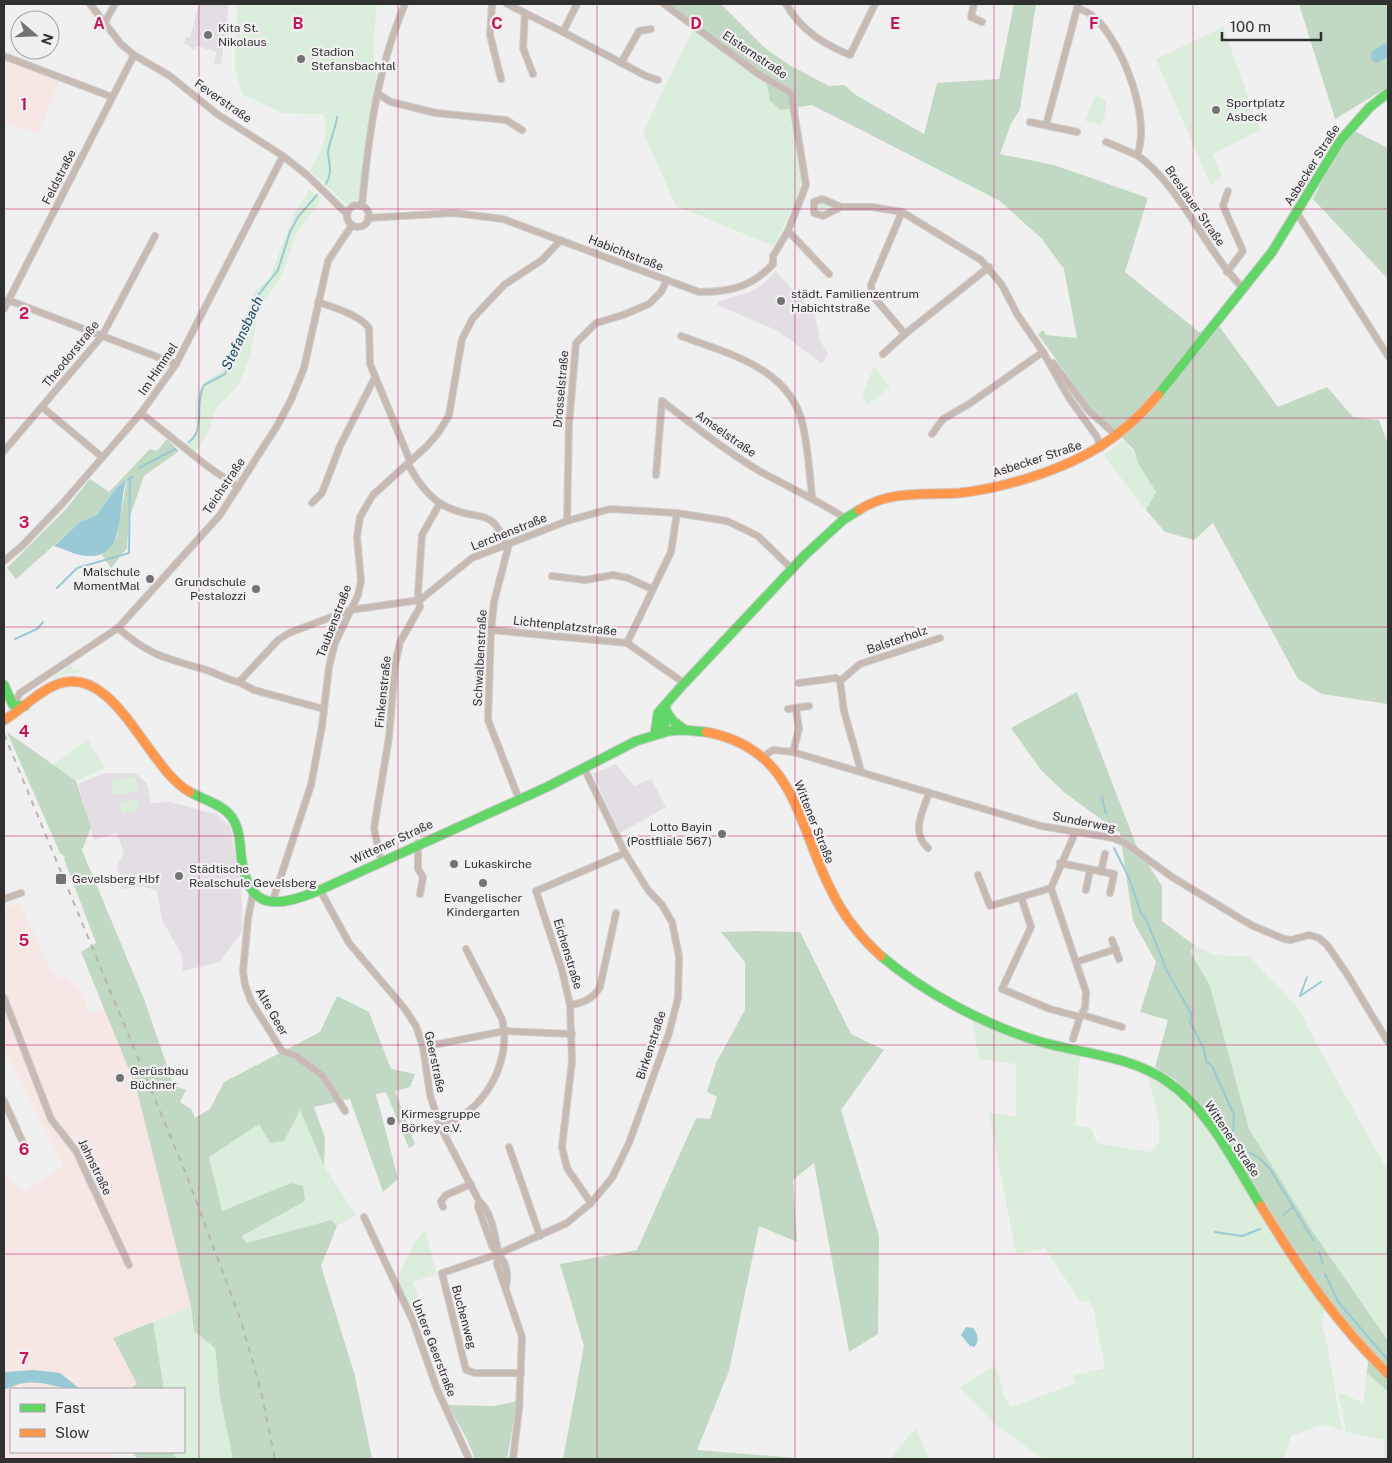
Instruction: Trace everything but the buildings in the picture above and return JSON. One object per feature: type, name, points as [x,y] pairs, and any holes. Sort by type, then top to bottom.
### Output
[{"type":"main road","name":"Asbecker Straße","points":[[666,708],[684,683],[792,569],[845,518],[882,499],[907,493],[978,490],[1070,463],[1101,448],[1117,436],[1143,411],[1279,242],[1333,151],[1355,120],[1388,93]]},
{"type":"main road","points":[[4,720],[16,714],[49,687],[64,682],[83,682],[98,690],[122,714],[159,766],[172,780],[219,806],[234,819],[240,838],[246,881],[253,894]]},
{"type":"main road","points":[[4,720],[12,712],[13,705],[5,688]]},
{"type":"main road","points":[[13,705],[19,707],[26,706]]},
{"type":"main road","points":[[666,708],[673,721],[686,730]]},
{"type":"main road","points":[[660,733],[666,708]]},
{"type":"main road","name":"Wittener Straße","points":[[253,894],[264,901],[293,901],[660,733],[686,730],[728,738],[748,747],[762,757],[780,775],[790,791],[829,890],[843,916],[861,938],[906,975],[987,1021],[1045,1043],[1138,1065],[1170,1082],[1192,1101],[1206,1118],[1330,1309],[1353,1340],[1388,1374]]},
{"type":"street","name":"Feverstraße","points":[[90,4],[121,44],[134,55],[170,76],[217,114],[283,156],[307,175],[347,214]]},
{"type":"street","points":[[105,22],[115,4]]},
{"type":"street","points":[[362,206],[368,143],[378,94],[388,53],[405,4]]},
{"type":"street","points":[[492,4],[490,35],[501,79]]},
{"type":"street","points":[[507,4],[658,80]]},
{"type":"street","points":[[563,32],[577,4]]},
{"type":"street","name":"Elsternstraße","points":[[664,4],[760,75],[791,93],[806,185],[788,231]]},
{"type":"street","points":[[786,4],[801,24],[814,36],[850,55],[875,4]]},
{"type":"street","points":[[974,4],[971,17],[982,22]]},
{"type":"street","points":[[1046,125],[1078,6],[1093,15],[1104,27],[1124,63],[1138,106],[1141,137],[1137,155]]},
{"type":"street","points":[[525,13],[523,48],[533,74]]},
{"type":"street","points":[[621,63],[638,31],[651,29]]},
{"type":"street","name":"Feldstraße","points":[[4,309],[6,301],[134,55]]},
{"type":"street","points":[[4,56],[112,98]]},
{"type":"street","points":[[378,94],[392,102],[436,113],[506,120],[522,130]]},
{"type":"street","points":[[1030,122],[1077,132]]},
{"type":"street","name":"Breslauer Straße","points":[[1106,142],[1137,155],[1158,172],[1226,272],[1243,288]]},
{"type":"street","name":"Im Himmel","points":[[4,561],[45,523],[102,458],[141,413],[176,364],[283,156]]},
{"type":"street","points":[[1226,272],[1243,250],[1224,206],[1224,196],[1228,191]]},
{"type":"street","points":[[362,206],[368,211],[368,218],[362,225],[352,225],[347,214],[351,207],[362,206]]},
{"type":"street","points":[[841,207],[872,207],[902,212],[972,254],[989,267],[1002,285],[1017,314],[1043,352],[1089,411],[1117,436]]},
{"type":"street","points":[[902,212],[870,285],[872,295],[905,334]]},
{"type":"street","points":[[1297,213],[1388,356]]},
{"type":"street","name":"Habichtstraße","points":[[368,218],[470,214],[502,219],[699,292],[724,292],[744,287],[761,276],[773,264],[773,256],[788,231]]},
{"type":"street","name":"Teichstraße","points":[[13,705],[20,693],[118,628],[199,540],[220,514],[277,426],[291,400],[304,368],[328,261],[352,225]]},
{"type":"street","points":[[788,231],[829,274]]},
{"type":"street","name":"Theodorstraße","points":[[4,450],[102,336],[155,236]]},
{"type":"street","name":"Taubenstraße","points":[[272,902],[311,785],[333,651],[358,595],[361,581],[357,537],[360,516],[373,494],[439,432],[449,415],[462,339],[473,318],[504,285],[542,260],[560,240]]},
{"type":"street","points":[[883,354],[905,334],[989,267]]},
{"type":"street","name":"Drosselstraße","points":[[567,521],[569,424],[576,343],[596,323],[623,315],[649,304],[661,292],[666,280]]},
{"type":"street","points":[[6,301],[176,364]]},
{"type":"street","points":[[318,302],[366,324],[370,328],[370,364],[409,462],[426,492],[440,503],[465,514],[490,518],[500,529],[508,544]]},
{"type":"street","points":[[681,336],[739,357],[772,374],[782,384],[797,405],[803,425],[812,498]]},
{"type":"street","points":[[932,434],[943,419],[969,404],[1043,352]]},
{"type":"street","points":[[1043,352],[1101,448]]},
{"type":"street","points":[[312,503],[322,493],[340,446],[375,377]]},
{"type":"street","name":"Amselstraße","points":[[656,475],[662,401],[718,444],[762,472],[845,518]]},
{"type":"street","points":[[42,407],[102,458]]},
{"type":"street","points":[[141,413],[207,466],[238,487]]},
{"type":"street","name":"Finkenstraße","points":[[381,861],[374,828],[390,736],[394,665],[400,642],[420,607],[418,593],[422,536],[440,503]]},
{"type":"street","name":"Lerchenstraße","points":[[420,600],[472,558],[567,521],[610,509],[678,514],[728,521],[758,536],[792,569]]},
{"type":"street","points":[[627,643],[671,552],[678,514]]},
{"type":"street","name":"Schwalbenstraße","points":[[508,544],[494,602],[491,630],[488,720],[519,799]]},
{"type":"street","points":[[552,576],[585,580],[613,575],[628,578],[652,589]]},
{"type":"street","points":[[239,682],[278,640],[324,618],[350,610],[420,600]]},
{"type":"street","points":[[118,628],[142,649],[157,656],[202,669],[239,682],[254,690],[324,709]]},
{"type":"street","name":"Lichtenplatzstraße","points":[[491,630],[627,643],[684,683]]},
{"type":"street","name":"Balsterholz","points":[[840,681],[860,664],[940,638]]},
{"type":"street","points":[[799,683],[836,678],[840,681],[844,711],[861,771]]},
{"type":"street","points":[[5,688],[20,693]]},
{"type":"street","points":[[788,709],[809,706]]},
{"type":"street","points":[[793,752],[799,729],[796,708]]},
{"type":"street","name":"Sunderweg","points":[[762,757],[773,750],[793,752],[861,771],[928,793],[1075,833],[1114,838],[1125,843],[1201,895],[1251,925],[1284,940],[1309,935],[1319,938],[1327,945],[1347,974],[1388,1042]]},
{"type":"street","name":"Birkenstraße","points":[[498,1254],[567,1223],[591,1203],[612,1178],[629,1143],[669,1033],[678,998],[679,956],[672,922],[662,904],[648,890],[625,852],[584,768]]},
{"type":"street","points":[[928,793],[918,827],[919,836],[928,848]]},
{"type":"street","points":[[1073,1039],[1082,1016],[1086,992],[1051,888],[1075,833]]},
{"type":"street","points":[[418,843],[418,869],[423,877],[420,894]]},
{"type":"street","name":"Eichenstraße","points":[[591,1203],[567,1168],[562,1147],[572,1061],[570,1005],[562,970],[536,892],[625,852]]},
{"type":"street","points":[[1101,872],[1105,854]]},
{"type":"street","points":[[1060,864],[1114,874],[1110,893]]},
{"type":"street","points":[[1086,890],[1090,870]]},
{"type":"street","points":[[978,875],[990,906],[1051,888]]},
{"type":"street","name":"Geerstraße","points":[[320,890],[349,943],[412,1018],[423,1047],[430,1094],[440,1126],[479,1200],[478,1207],[492,1246],[498,1254],[497,1264],[522,1337],[521,1372],[513,1459]]},
{"type":"street","points":[[4,899],[21,893]]},
{"type":"street","name":"Alte Geer","points":[[253,894],[248,919],[244,985],[251,1001],[282,1052],[296,1056],[322,1076],[345,1111]]},
{"type":"street","points":[[1021,897],[1031,927],[1002,989],[1050,1010],[1082,1016],[1122,1027]]},
{"type":"street","points":[[570,1005],[582,1003],[592,997],[600,987],[616,913]]},
{"type":"street","points":[[1112,940],[1119,959]]},
{"type":"street","points":[[440,1126],[460,1117],[484,1094],[500,1064],[505,1032],[495,1003],[466,949]]},
{"type":"street","points":[[1076,962],[1116,949]]},
{"type":"street","name":"Jahnstraße","points":[[4,998],[51,1119],[76,1151],[130,1265]]},
{"type":"street","points":[[423,1047],[505,1032],[572,1034]]},
{"type":"street","points":[[4,1101],[25,1146]]},
{"type":"street","points":[[509,1147],[516,1172],[540,1236]]},
{"type":"street","points":[[443,1207],[441,1200],[444,1196],[471,1184]]},
{"type":"street","name":"Untere Geerstraße","points":[[364,1217],[413,1320],[437,1389],[469,1459]]},
{"type":"street","name":"Buchenweg","points":[[498,1254],[445,1271],[442,1278],[466,1370],[475,1374],[521,1372]]},
{"type":"shaded area","name":"Kita St. Nikolaus","points":[[199,4],[229,4],[221,65],[214,63],[217,52],[196,46],[194,50],[184,43],[186,37],[190,37]]},
{"type":"shaded area","points":[[4,56],[60,79],[39,134],[4,122]]},
{"type":"shaded area","points":[[776,271],[815,315],[820,340],[828,354],[822,363],[778,331],[718,305],[718,302],[752,291],[763,284]]},
{"type":"shaded area","points":[[616,764],[634,786],[651,779],[666,807],[620,833],[593,774]]},
{"type":"shaded area","name":"Städtische Realschule Gevelsberg","points":[[105,773],[135,773],[147,783],[151,803],[170,802],[218,815],[230,826],[242,892],[242,932],[219,962],[183,971],[182,955],[162,920],[157,891],[143,886],[122,889],[117,865],[124,853],[117,833],[94,840],[78,784]]},
{"type":"shaded area","points":[[20,903],[52,973],[58,979],[64,977],[79,987],[90,1014],[104,1008],[136,1087],[191,1306],[113,1338],[137,1384],[131,1388],[10,1388],[10,1453],[110,1453],[113,1459],[4,1459],[4,1174],[24,1193],[63,1166],[4,1049],[4,907]]},
{"type":"green space","name":"Stadion Stefansbachtal","points":[[237,4],[377,4],[373,47],[376,80],[363,157],[361,198],[347,205],[310,170],[325,135],[326,128],[323,114],[282,113],[242,94],[235,67]]},
{"type":"green space","points":[[660,4],[721,4],[766,49],[791,66],[829,86],[844,85],[856,95],[924,134],[937,83],[999,79],[1014,4],[1036,4],[1020,109],[1011,124],[1000,154],[1054,165],[1148,198],[1125,272],[1199,332],[1219,326],[1278,407],[1327,387],[1353,417],[1379,420],[1388,444],[1388,704],[1322,694],[1298,679],[1213,523],[1194,540],[1165,532],[1146,510],[1156,492],[1139,465],[1134,450],[1124,439],[1099,420],[1038,334],[1043,330],[1046,335],[1077,338],[1064,269],[1042,239],[1000,201],[812,105],[781,110],[770,101],[767,84]]},
{"type":"green space","points":[[1299,4],[1388,4],[1388,87],[1335,119]]},
{"type":"green space","name":"Sportplatz Asbeck","points":[[1223,27],[1260,130],[1213,154],[1222,176],[1211,186],[1156,59]]},
{"type":"green space","points":[[693,30],[768,84],[790,108],[802,173],[800,192],[774,246],[676,206],[643,132]]},
{"type":"green space","points":[[1096,94],[1106,101],[1105,117],[1101,125],[1085,121]]},
{"type":"green space","points":[[1354,131],[1388,148],[1388,279],[1313,199],[1331,163]]},
{"type":"green space","points":[[309,190],[321,200],[296,234],[282,275],[259,309],[250,356],[239,384],[216,409],[209,430],[195,453],[182,444],[188,441],[197,430],[195,401],[197,394],[206,382],[223,371],[254,292],[270,277],[293,217]]},
{"type":"green space","points":[[821,203],[831,205],[831,209],[823,213],[819,212],[817,206]]},
{"type":"green space","points":[[874,367],[890,387],[867,405],[862,395]]},
{"type":"green space","points":[[167,439],[179,451],[144,476],[129,519],[127,548],[111,568],[102,555],[117,537],[127,479],[116,488],[97,515],[80,522],[16,579],[7,568],[65,510],[90,479],[109,492],[150,449],[157,451]]},
{"type":"green space","points":[[1124,439],[1156,492],[1146,510],[1104,456]]},
{"type":"green space","points":[[71,665],[73,669],[82,670],[77,673],[60,675],[46,683]]},
{"type":"green space","points":[[1077,692],[1137,847],[1162,886],[1162,921],[1194,945],[1190,951],[1210,986],[1249,1129],[1311,1229],[1388,1341],[1388,1367],[1358,1340],[1332,1308],[1205,1111],[1176,1080],[1155,1067],[1168,1020],[1140,1012],[1156,962],[1133,921],[1120,833],[1065,793],[1041,770],[1011,728]]},
{"type":"green space","points":[[7,732],[76,781],[91,828],[82,850],[144,999],[174,1086],[186,1090],[180,1102],[191,1109],[195,1118],[210,1109],[224,1082],[320,1032],[337,996],[369,1012],[391,1069],[415,1074],[410,1087],[395,1091],[415,1144],[409,1148],[386,1092],[376,1094],[398,1179],[383,1192],[350,1099],[314,1107],[325,1138],[324,1166],[300,1110],[284,1141],[270,1143],[259,1124],[209,1157],[222,1211],[291,1183],[303,1186],[305,1201],[242,1236],[247,1243],[331,1220],[337,1226],[321,1266],[355,1376],[372,1459],[233,1459],[220,1397],[215,1348],[194,1331],[191,1306],[136,1087],[81,952],[96,943],[64,859],[66,858],[60,853]]},
{"type":"green space","points":[[88,740],[105,768],[76,781],[53,765]]},
{"type":"green space","points":[[136,777],[138,791],[113,795],[111,780]]},
{"type":"green space","points":[[138,799],[139,810],[122,813],[120,802]]},
{"type":"green space","points":[[721,932],[800,932],[851,1034],[884,1050],[841,1110],[879,1236],[878,1334],[849,1352],[814,1163],[793,1180],[797,1242],[759,1226],[729,1371],[697,1450],[809,1459],[563,1459],[584,1346],[560,1264],[637,1250],[696,1118],[710,1119],[717,1097],[707,1092],[716,1063],[745,1010],[745,962]]},
{"type":"green space","points":[[1194,945],[1214,955],[1249,956],[1298,1008],[1385,1166],[1388,1164],[1388,1341],[1311,1229],[1249,1129],[1210,986],[1189,951]]},
{"type":"green space","points":[[976,1021],[1024,1041],[1080,1054],[1075,1125],[1091,1128],[1097,1143],[1151,1152],[1159,1143],[1159,1122],[1148,1074],[1182,1097],[1199,1116],[1325,1310],[1321,1322],[1327,1344],[1342,1430],[1323,1424],[1291,1436],[1284,1459],[1044,1459],[999,1428],[960,1388],[994,1366],[1007,1402],[1011,1407],[1076,1383],[1073,1376],[1105,1368],[1093,1308],[1088,1300],[1081,1302],[1045,1248],[1016,1254],[989,1113],[1016,1116],[1016,1064],[979,1059],[973,1024]]},
{"type":"green space","points":[[300,1110],[324,1166],[356,1215],[337,1226],[331,1220],[248,1243],[242,1236],[305,1201],[291,1183],[222,1211],[209,1157],[259,1123]]},
{"type":"green space","points":[[425,1230],[437,1274],[413,1282],[427,1323],[421,1328],[397,1279],[414,1243]]},
{"type":"green space","points":[[191,1306],[194,1331],[215,1348],[220,1397],[233,1459],[177,1459],[173,1453],[185,1453],[185,1388],[164,1388],[153,1322]]},
{"type":"green space","points":[[153,1322],[164,1388],[131,1388],[137,1384],[113,1338]]},
{"type":"green space","points":[[1368,1362],[1388,1379],[1388,1459],[1384,1459],[1384,1440],[1346,1432],[1338,1392],[1363,1403]]},
{"type":"green space","points":[[1368,1362],[1388,1380],[1388,1392],[1367,1373]]},
{"type":"green space","points":[[517,1401],[507,1459],[475,1459],[467,1439],[448,1405],[494,1406]]},
{"type":"green space","points":[[916,1428],[929,1459],[889,1459],[892,1456]]},
{"type":"green space","points":[[133,1453],[173,1453],[177,1459],[138,1459]]},
{"type":"water","points":[[1388,42],[1388,57],[1376,63],[1372,60],[1373,50]]},
{"type":"water","points":[[127,479],[119,527],[110,548],[101,554],[84,556],[54,546],[80,522],[97,515],[116,488]]},
{"type":"water","points":[[966,1327],[973,1328],[978,1338],[974,1347],[970,1346],[961,1335]]},
{"type":"water","points":[[34,1370],[60,1373],[79,1388],[26,1383],[4,1390],[4,1372]]},
{"type":"waterway","name":"Stefansbach","points":[[326,184],[330,172],[328,150],[337,117]]},
{"type":"waterway","name":"Stefansbach","points":[[189,442],[197,431],[201,392],[204,385],[225,374],[250,317],[253,302],[278,270],[290,232],[298,217],[317,195]]},
{"type":"waterway","name":"Stefansbach","points":[[139,468],[175,449]]},
{"type":"waterway","name":"Stefansbach","points":[[128,480],[132,477]]},
{"type":"waterway","name":"Stefansbach","points":[[57,588],[77,568],[129,553],[130,478]]},
{"type":"waterway","name":"Stefansbach","points":[[15,639],[37,629],[43,622]]},
{"type":"waterway","points":[[1102,797],[1106,814]]},
{"type":"waterway","points":[[1114,848],[1129,878],[1141,913],[1146,919],[1167,971],[1192,1015],[1190,1022],[1204,1049],[1206,1061],[1212,1066],[1234,1115],[1233,1134],[1241,1148],[1259,1158],[1270,1169],[1314,1241]]},
{"type":"waterway","points":[[1300,996],[1307,977]]},
{"type":"waterway","points":[[1300,996],[1321,982]]},
{"type":"waterway","points":[[1283,1215],[1293,1207]]},
{"type":"waterway","points":[[1215,1232],[1242,1236],[1260,1229]]},
{"type":"waterway","points":[[1319,1252],[1323,1264]]},
{"type":"waterway","points":[[1325,1274],[1339,1303],[1388,1360]]},
{"type":"railway","points":[[4,734],[186,1174],[240,1318],[261,1391],[275,1459]]},
{"type":"traffic: fast","points":[[1158,395],[1272,252],[1340,141],[1370,107],[1388,93]]},
{"type":"traffic: fast","points":[[655,734],[658,713],[679,689],[805,555],[843,520],[859,510]]},
{"type":"traffic: fast","points":[[4,685],[13,705],[25,706]]},
{"type":"traffic: fast","points":[[664,732],[666,708]]},
{"type":"traffic: fast","points":[[666,711],[673,721],[685,730]]},
{"type":"traffic: fast","points":[[190,792],[217,805],[230,815],[237,829],[244,874],[250,887],[257,896],[267,901],[278,902],[305,896],[320,890],[547,787],[636,741],[669,731],[706,732]]},
{"type":"traffic: fast","points":[[881,956],[898,970],[936,995],[996,1026],[1038,1041],[1138,1066],[1168,1082],[1183,1094],[1209,1123],[1261,1206]]},
{"type":"traffic: slow","points":[[859,510],[882,499],[895,496],[959,493],[990,488],[1022,480],[1062,466],[1080,458],[1113,438],[1158,395]]},
{"type":"traffic: slow","points":[[4,720],[37,696],[58,684],[78,682],[97,689],[114,703],[160,763],[175,780],[190,792]]},
{"type":"traffic: slow","points":[[706,732],[736,741],[759,754],[776,772],[789,792],[800,815],[819,864],[841,908],[866,941],[881,956]]},
{"type":"traffic: slow","points":[[1261,1206],[1319,1294],[1369,1355],[1388,1374]]},
{"type":"place","name":"Kita St. Nikolaus","points":[[208,35]]},
{"type":"place","name":"Stadion Stefansbachtal","points":[[301,59]]},
{"type":"place","name":"Sportplatz Asbeck","points":[[1216,110]]},
{"type":"place","name":"städt. Familienzentrum Habichtstraße","points":[[781,301]]},
{"type":"place","name":"Malschule MomentMal","points":[[150,579]]},
{"type":"place","name":"Grundschule Pestalozzi","points":[[256,589]]},
{"type":"place","name":"Lotto Bayin (Postfliale 567)","points":[[722,834]]},
{"type":"place","name":"Lukaskirche","points":[[454,864]]},
{"type":"place","name":"Städtische Realschule Gevelsberg","points":[[179,876]]},
{"type":"place","name":"Gevelsberg Hbf","points":[[61,879]]},
{"type":"place","name":"Evangelischer Kindergarten","points":[[483,883]]},
{"type":"place","name":"Gerüstbau Büchner","points":[[120,1078]]},
{"type":"place","name":"Kirmesgruppe Börkey e.V.","points":[[391,1121]]}]
